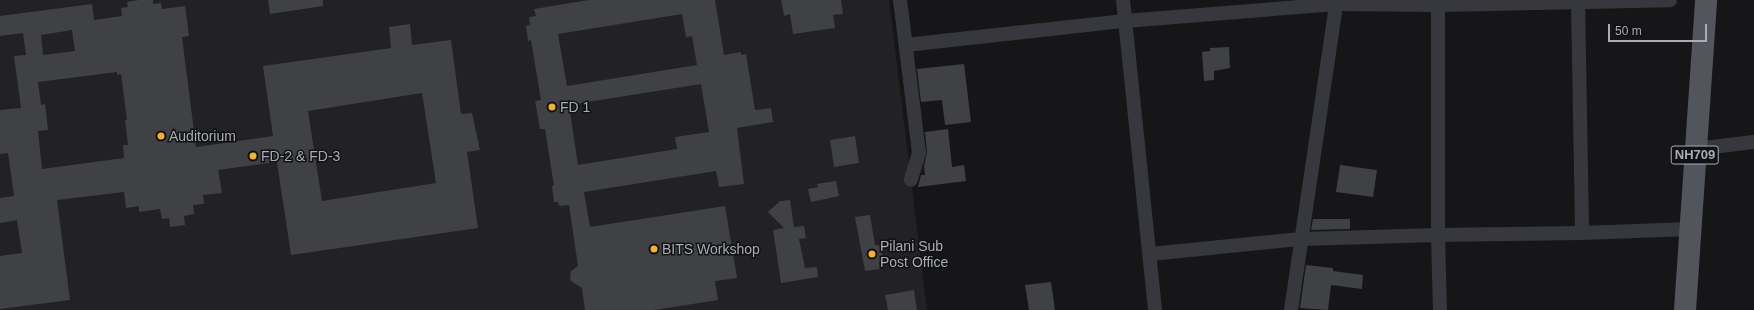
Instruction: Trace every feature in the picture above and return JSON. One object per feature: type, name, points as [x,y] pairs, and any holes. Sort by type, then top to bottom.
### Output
[{"type":"main road","name":"NH709","points":[[1684,310],[1706,0]]},
{"type":"street","points":[[900,0],[919,153],[911,180]]},
{"type":"street","points":[[1123,0],[1155,310]]},
{"type":"street","points":[[906,45],[1125,21],[1337,2],[1438,3],[1670,0]]},
{"type":"street","points":[[1578,1],[1582,233]]},
{"type":"street","points":[[1291,310],[1337,2]]},
{"type":"street","points":[[1438,3],[1438,234],[1440,310]]},
{"type":"street","points":[[1696,149],[1754,142]]},
{"type":"street","points":[[1150,254],[1301,239],[1438,234],[1582,233],[1690,229]]},
{"type":"shaded area","points":[[0,0],[889,0],[927,310],[0,310]]},
{"type":"building","name":"FD-2 & FD-3","points":[[153,0],[153,4],[161,3],[162,9],[185,6],[189,36],[182,37],[196,147],[273,136],[263,66],[391,48],[389,27],[410,24],[412,45],[451,40],[461,114],[472,113],[480,150],[467,152],[478,228],[291,255],[277,162],[218,170],[222,193],[203,195],[204,204],[193,205],[194,214],[184,216],[185,225],[170,227],[169,218],[162,219],[160,209],[139,212],[139,206],[126,208],[124,192],[57,200],[70,300],[0,309],[0,256],[22,253],[17,220],[0,223],[0,198],[14,196],[8,153],[0,154],[0,110],[21,108],[14,56],[26,55],[23,33],[0,36],[0,16],[92,4],[94,20],[122,16],[121,8],[128,7],[127,2]],"holes":[[[72,30],[75,51],[43,55],[41,35]],[[117,72],[117,75],[121,74],[127,120],[125,120],[128,145],[123,145],[124,158],[42,169],[38,131],[48,130],[45,104],[41,105],[38,82]],[[422,93],[436,183],[322,201],[308,111]]]},
{"type":"building","points":[[268,0],[323,0],[323,6],[270,14]]},
{"type":"building","name":"FD 1","points":[[589,0],[715,0],[724,55],[741,52],[741,55],[746,54],[755,110],[771,108],[773,122],[737,128],[744,184],[719,187],[716,171],[584,192],[590,227],[725,206],[737,278],[715,281],[718,300],[654,310],[585,310],[582,288],[571,281],[570,278],[571,271],[578,266],[569,205],[559,206],[558,202],[554,202],[552,186],[554,186],[545,129],[540,129],[535,101],[541,100],[531,40],[528,41],[526,26],[530,25],[529,17],[536,16],[534,9]],"holes":[[[682,14],[686,37],[692,36],[697,65],[567,86],[558,34]],[[701,84],[709,132],[675,137],[677,149],[578,165],[569,105]]]},
{"type":"building","points":[[781,0],[841,0],[843,14],[833,15],[835,28],[793,34],[790,14],[784,16]]},
{"type":"building","points":[[1229,47],[1230,68],[1214,71],[1214,80],[1204,81],[1202,52],[1210,51],[1210,48]]},
{"type":"building","points":[[964,64],[971,122],[945,125],[942,100],[921,102],[917,69]]},
{"type":"building","points":[[948,129],[952,167],[964,165],[966,181],[918,187],[921,175],[925,175],[924,166],[927,152],[925,132]]},
{"type":"building","points":[[855,136],[859,163],[834,167],[830,140]]},
{"type":"building","points":[[1340,165],[1377,170],[1373,197],[1336,192]]},
{"type":"building","points":[[836,181],[839,196],[811,202],[808,189],[818,187],[817,184]]},
{"type":"building","points":[[790,200],[794,227],[804,226],[806,238],[799,239],[805,268],[817,267],[818,277],[781,283],[773,230],[784,228],[768,212],[780,201]]},
{"type":"building","points":[[870,215],[875,245],[881,246],[883,261],[879,262],[880,269],[865,271],[855,217]]},
{"type":"building","points":[[1313,219],[1350,219],[1350,229],[1311,230]]},
{"type":"building","points":[[1306,265],[1333,268],[1333,271],[1363,275],[1362,289],[1331,285],[1328,310],[1300,308]]},
{"type":"building","points":[[1051,282],[1055,310],[1029,310],[1025,285]]},
{"type":"building","points":[[914,290],[917,310],[888,310],[885,295]]},
{"type":"place","name":"FD 1","points":[[552,107]]},
{"type":"place","name":"Auditorium","points":[[161,136]]},
{"type":"place","name":"FD-2 & FD-3","points":[[253,156]]},
{"type":"place","name":"BITS Workshop","points":[[654,249]]},
{"type":"place","name":"Pilani Sub Post Office","points":[[872,254]]}]
